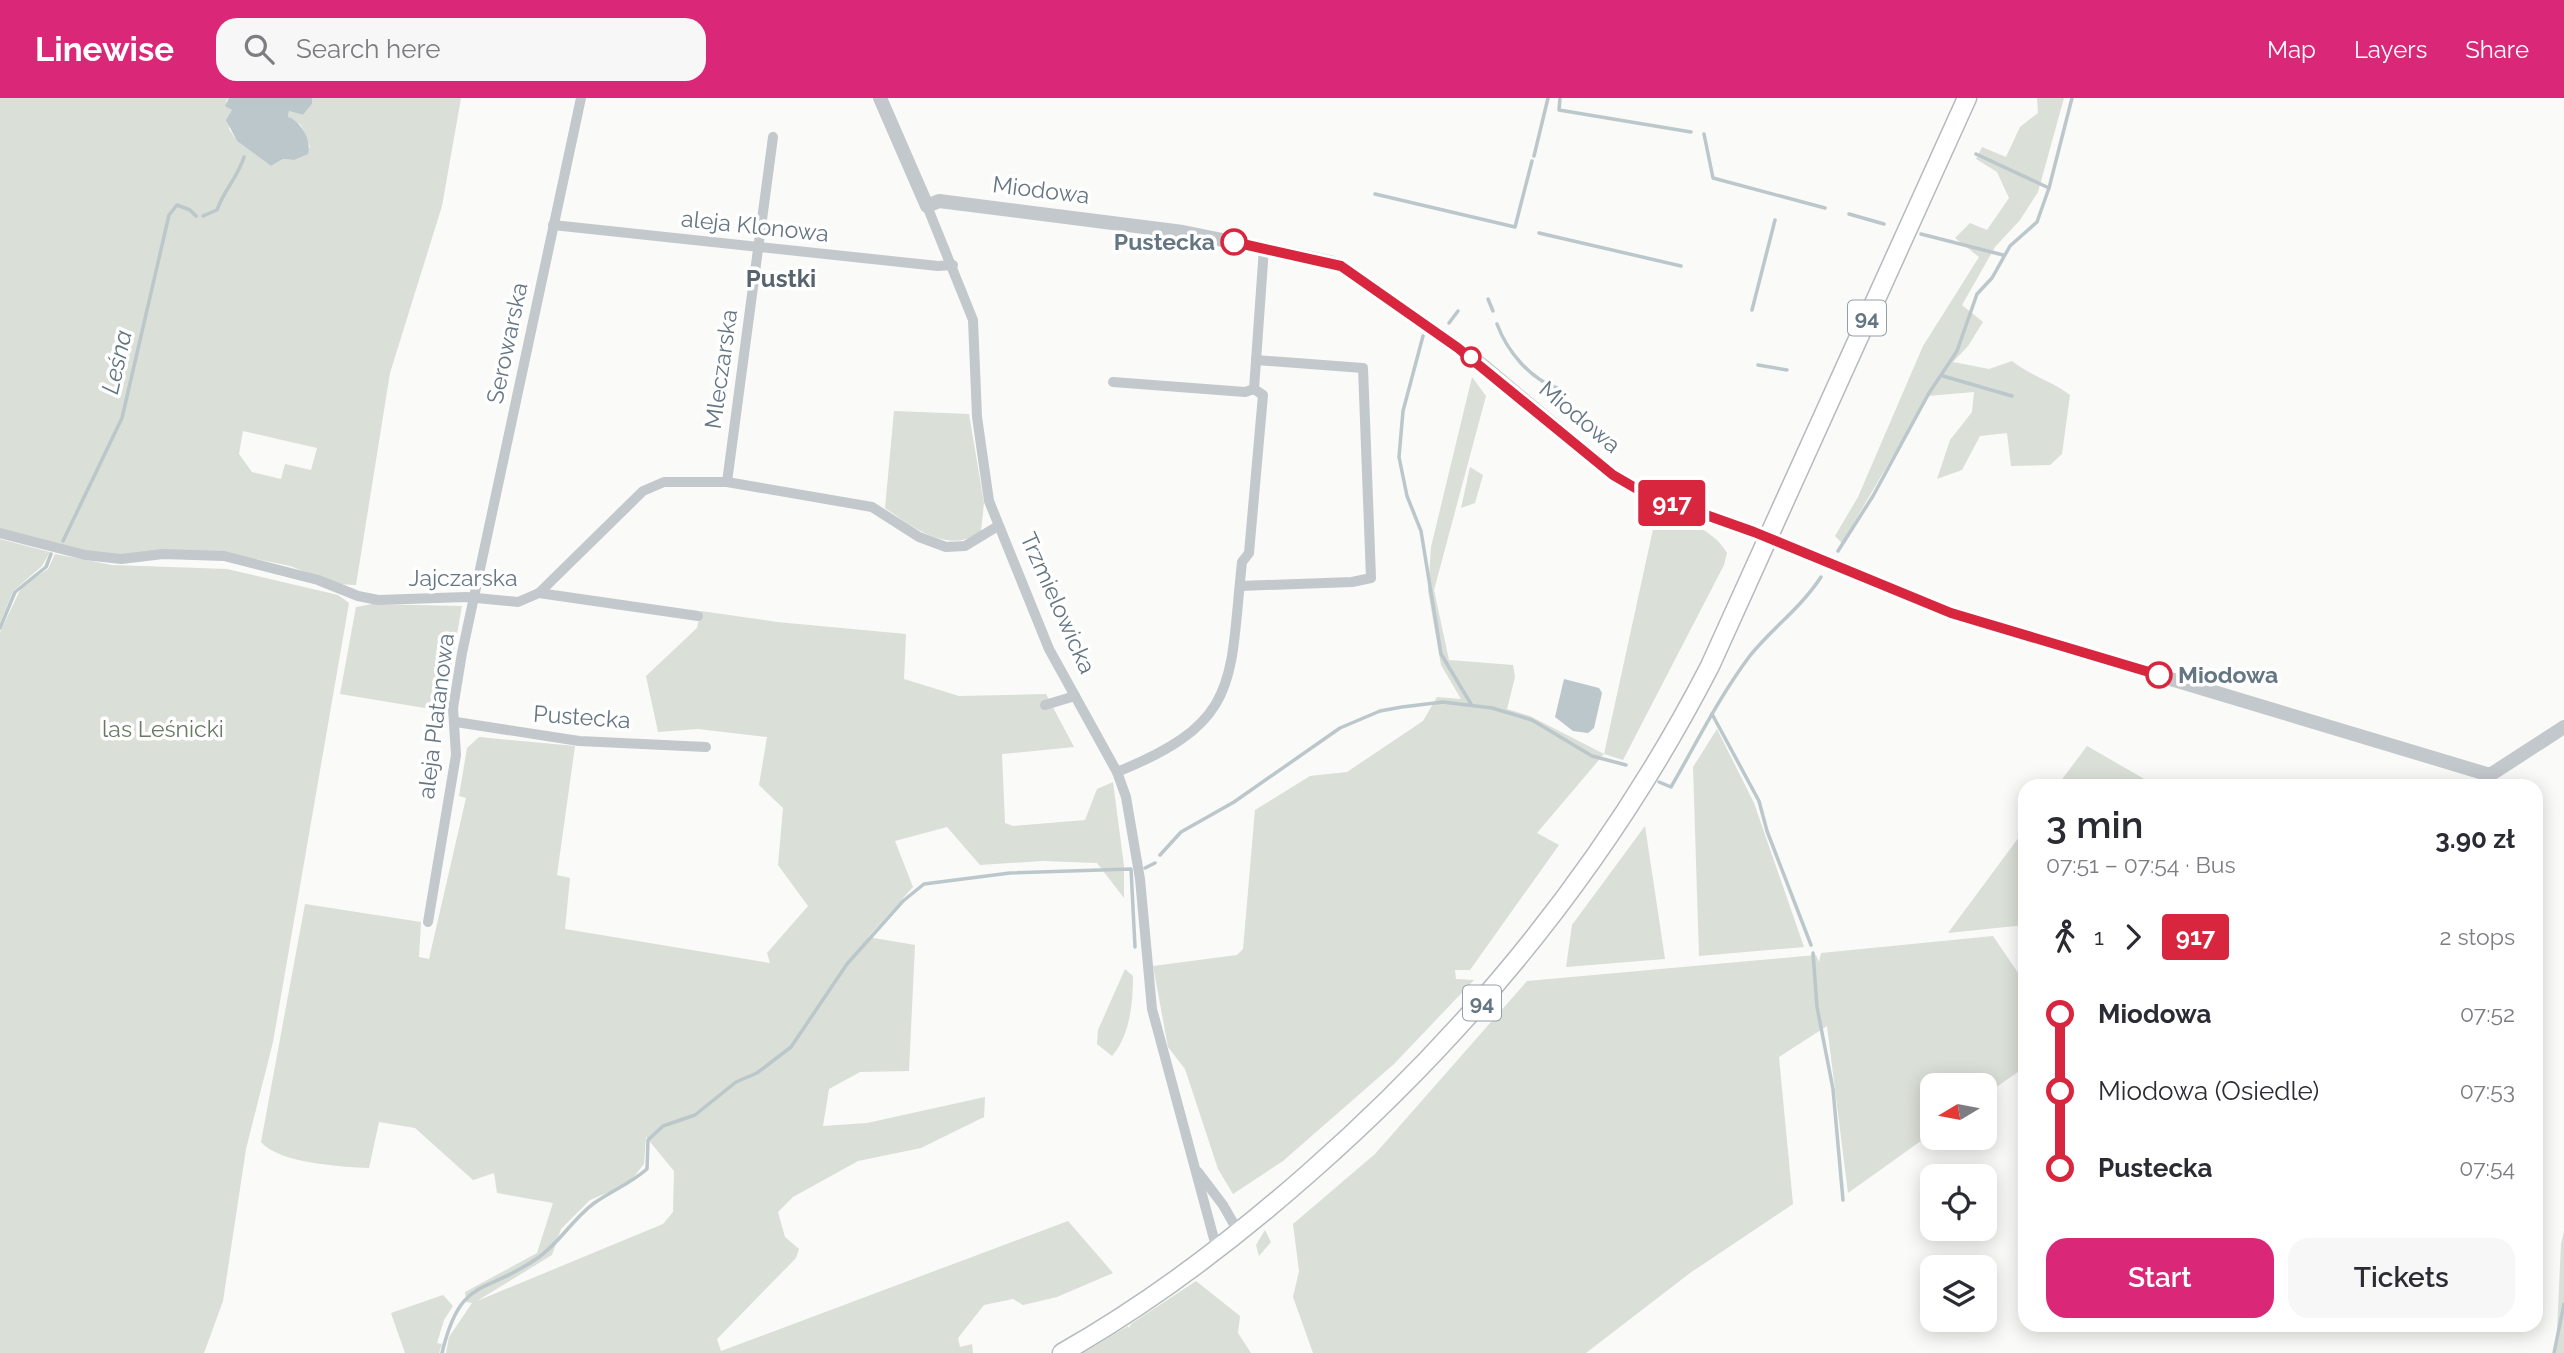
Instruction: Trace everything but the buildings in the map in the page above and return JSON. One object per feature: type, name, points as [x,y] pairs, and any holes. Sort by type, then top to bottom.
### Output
[{"type":"main road","name":"94","points":[[1062,1353],[1108,1327],[1217,1250],[1388,1102],[1464,1024],[1524,953],[1587,869],[1684,714],[1769,538],[1967,98]]},
{"type":"street","name":"Serowarska","points":[[473,598],[581,98]]},
{"type":"street","name":"Trzmielowicka","points":[[880,98],[953,265],[973,320],[981,461],[989,501],[1049,649],[1117,772],[1126,797],[1140,878],[1152,1009],[1172,1095],[1196,1170],[1217,1250]]},
{"type":"street","name":"Mleczarska","points":[[727,482],[773,137]]},
{"type":"street","name":"Miodowa","points":[[927,206],[939,201],[1074,217],[1264,248],[1341,266],[1485,367],[1613,475],[1644,493],[1769,538],[1951,613],[2490,775],[2564,727]]},
{"type":"street","name":"aleja Klonowa","points":[[553,225],[938,266],[953,265]]},
{"type":"street","points":[[1254,389],[1264,248]]},
{"type":"street","points":[[1240,586],[1352,582],[1371,578],[1363,368],[1256,360]]},
{"type":"street","points":[[1113,382],[1245,392],[1254,389]]},
{"type":"street","points":[[1117,772],[1183,741],[1199,727],[1224,692],[1232,663],[1242,562],[1248,553],[1263,395],[1254,389]]},
{"type":"street","name":"Jajczarska","points":[[0,533],[97,556],[121,559],[163,554],[224,556],[272,566],[358,596],[378,600],[473,598],[518,602],[539,593],[653,485],[664,482],[727,482],[872,507],[919,537],[946,547],[965,545],[998,526]]},
{"type":"street","points":[[539,593],[698,616]]},
{"type":"street","name":"aleja Platanowa","points":[[428,922],[456,755],[456,722],[453,708],[473,598]]},
{"type":"street","points":[[1045,705],[1076,696]]},
{"type":"street","name":"Pustecka","points":[[456,722],[579,741],[706,747]]},
{"type":"street","name":"Trzmielowicka","points":[[1196,1170],[1223,1205],[1239,1233]]},
{"type":"green space","points":[[0,98],[229,98],[226,101],[232,110],[229,129],[237,141],[271,166],[283,159],[294,160],[310,147],[301,125],[288,117],[289,111],[303,115],[312,104],[312,98],[461,98],[442,206],[390,373],[356,585],[336,584],[290,566],[222,552],[119,556],[85,552],[0,529]],"holes":[[[243,431],[317,448],[311,470],[285,464],[281,479],[252,472],[239,454]]]},
{"type":"green space","points":[[2037,98],[2064,98],[2038,192],[2020,220],[1995,247],[1962,305],[1983,322],[1968,346],[1953,362],[1989,369],[2012,361],[2070,395],[2062,454],[2050,465],[2011,466],[2007,433],[1980,436],[1962,470],[1937,479],[1950,440],[1972,412],[1974,392],[1928,396],[1842,543],[1835,536],[1858,497],[1923,346],[1979,257],[1955,238],[1970,223],[1987,230],[2009,198],[1997,172],[1976,159],[1982,147],[2006,157],[2020,127],[2038,113]]},
{"type":"green space","points":[[1472,377],[1486,396],[1434,590],[1449,660],[1513,665],[1515,677],[1507,709],[1530,716],[1604,754],[1537,833],[1559,845],[1470,970],[1455,970],[1456,979],[1474,980],[1394,1064],[1283,1161],[1233,1194],[1218,1169],[1185,1069],[1168,1047],[1153,966],[1237,955],[1243,949],[1255,810],[1310,776],[1347,772],[1423,721],[1437,697],[1461,699],[1441,665],[1428,591],[1431,547]]},
{"type":"green space","points":[[894,411],[969,414],[984,503],[981,531],[969,538],[944,540],[919,530],[885,508]]},
{"type":"green space","points":[[1470,467],[1483,475],[1475,503],[1461,508]]},
{"type":"green space","points":[[1657,511],[1705,531],[1721,544],[1727,553],[1724,565],[1623,760],[1604,754]]},
{"type":"green space","points":[[0,539],[50,552],[42,566],[13,591],[0,623]]},
{"type":"green space","name":"las Leśnicki","points":[[55,554],[112,565],[227,569],[338,595],[349,603],[273,1042],[246,1149],[223,1301],[204,1353],[0,1353],[0,632],[22,586],[48,569]]},
{"type":"green space","points":[[372,604],[462,606],[443,711],[340,694],[356,607]]},
{"type":"green space","points":[[701,611],[777,622],[906,634],[904,679],[959,696],[1046,694],[1074,747],[1002,754],[1005,823],[1013,826],[1085,820],[1097,789],[1113,782],[1124,866],[1124,898],[1097,863],[1043,861],[980,865],[947,827],[895,841],[913,887],[868,937],[915,945],[909,1071],[860,1072],[829,1089],[823,1126],[867,1123],[985,1097],[984,1117],[921,1148],[858,1161],[793,1197],[778,1212],[785,1237],[799,1249],[796,1258],[717,1339],[721,1351],[1068,1221],[1113,1273],[1057,1297],[1023,1305],[1013,1299],[984,1305],[958,1338],[960,1347],[972,1344],[973,1353],[446,1353],[449,1337],[472,1303],[466,1302],[465,1292],[537,1253],[553,1203],[497,1193],[494,1173],[473,1180],[415,1128],[379,1122],[369,1168],[327,1165],[296,1159],[281,1155],[261,1142],[305,904],[421,922],[419,957],[429,959],[466,798],[459,796],[467,748],[479,737],[575,746],[557,875],[570,878],[565,929],[770,963],[767,953],[808,906],[778,865],[783,808],[759,785],[767,737],[698,729],[658,732],[646,676],[697,628]],"holes":[[[646,1137],[674,1171],[673,1212],[663,1224],[477,1301],[552,1255],[561,1229],[590,1200],[628,1184],[644,1164]]]},
{"type":"green space","points":[[1717,729],[1754,803],[1804,947],[1699,956],[1693,767]]},
{"type":"green space","points":[[2087,746],[2144,779],[2062,779]]},
{"type":"green space","points":[[1645,826],[1665,959],[1566,967],[1572,925]]},
{"type":"green space","points":[[2018,838],[2018,926],[1948,933]]},
{"type":"green space","points":[[1993,936],[2018,973],[2018,1072],[1997,1087],[1997,1073],[1920,1073],[1920,1142],[1848,1193],[1827,1026],[1779,1057],[1793,1204],[1690,1273],[1586,1353],[1313,1353],[1293,1297],[1299,1271],[1293,1224],[1375,1154],[1527,981],[1816,955],[1819,962],[1821,953]]},
{"type":"green space","points":[[1125,969],[1133,976],[1131,1008],[1127,1029],[1112,1056],[1097,1044],[1098,1030]]},
{"type":"green space","points":[[1265,1230],[1271,1242],[1259,1256],[1256,1245]]},
{"type":"green space","points":[[2564,1231],[2564,1353],[2556,1353],[2561,1244]]},
{"type":"green space","points":[[1196,1281],[1240,1316],[1238,1333],[1251,1353],[1083,1353],[1128,1326],[1129,1328],[1131,1324]]},
{"type":"green space","points":[[443,1295],[453,1306],[444,1320],[437,1343],[442,1344],[439,1353],[405,1353],[391,1313]]},
{"type":"shaded area","points":[[229,98],[312,98],[312,104],[303,115],[289,111],[288,117],[304,132],[308,154],[294,160],[283,159],[271,166],[237,141],[226,120],[232,110],[225,106]]},
{"type":"shaded area","points":[[1564,679],[1599,688],[1602,693],[1594,728],[1588,733],[1573,731],[1555,717]]},
{"type":"waterway","points":[[1534,156],[1548,98]]},
{"type":"waterway","points":[[1560,98],[1559,110],[1691,132]]},
{"type":"waterway","points":[[1838,551],[1873,496],[1929,393],[1957,351],[1977,294],[1992,278],[2010,246],[2037,222],[2049,188],[2072,98]]},
{"type":"waterway","points":[[1704,134],[1713,178],[1825,208]]},
{"type":"waterway","points":[[1976,154],[2049,188]]},
{"type":"waterway","name":"Leśna","points":[[203,216],[217,210],[244,157]]},
{"type":"waterway","points":[[1375,194],[1515,227],[1532,161]]},
{"type":"waterway","name":"Leśna","points":[[63,541],[122,418],[169,215],[177,205],[190,210],[196,216]]},
{"type":"waterway","points":[[1849,214],[1884,224]]},
{"type":"waterway","points":[[1752,310],[1775,220]]},
{"type":"waterway","points":[[1539,233],[1681,266]]},
{"type":"waterway","points":[[1921,234],[2003,255]]},
{"type":"waterway","points":[[1488,299],[1493,311]]},
{"type":"waterway","points":[[1449,323],[1458,311]]},
{"type":"waterway","points":[[1497,324],[1521,363],[1538,378],[1557,388]]},
{"type":"waterway","points":[[1423,336],[1403,411],[1399,457],[1407,496],[1421,531],[1441,654],[1471,704]]},
{"type":"waterway","points":[[1758,365],[1787,370]]},
{"type":"waterway","points":[[1943,376],[2012,396]]},
{"type":"waterway","name":"Leśna","points":[[0,628],[15,592],[46,567],[51,554]]},
{"type":"waterway","points":[[1659,782],[1671,787],[1738,672],[1821,577]]},
{"type":"waterway","points":[[1160,855],[1181,832],[1234,802],[1340,728],[1380,711],[1443,702],[1492,708],[1532,720],[1592,756],[1626,765]]},
{"type":"waterway","points":[[1712,714],[1759,801],[1767,831],[1811,945]]},
{"type":"waterway","points":[[1145,868],[1155,863]]},
{"type":"waterway","points":[[442,1353],[449,1328],[467,1298],[539,1257],[593,1204],[647,1169],[648,1140],[663,1126],[695,1115],[736,1082],[757,1073],[791,1047],[847,964],[903,901],[924,884],[1010,873],[1131,869],[1135,947]]},
{"type":"waterway","points":[[1813,953],[1817,1007],[1833,1089],[1843,1200]]},
{"type":"waterway","points":[[2554,1353],[2564,1304]]},
{"type":"bus line","name":"917","points":[[1234,242],[1341,266],[1485,367],[1613,475],[1644,493],[1754,532],[1951,613],[2159,675]]},
{"type":"place","name":"Pustecka","points":[[1234,242]]},
{"type":"place","name":"Miodowa","points":[[2159,675]]},
{"type":"district","name":"Pustki","points":[[781,279]]}]
